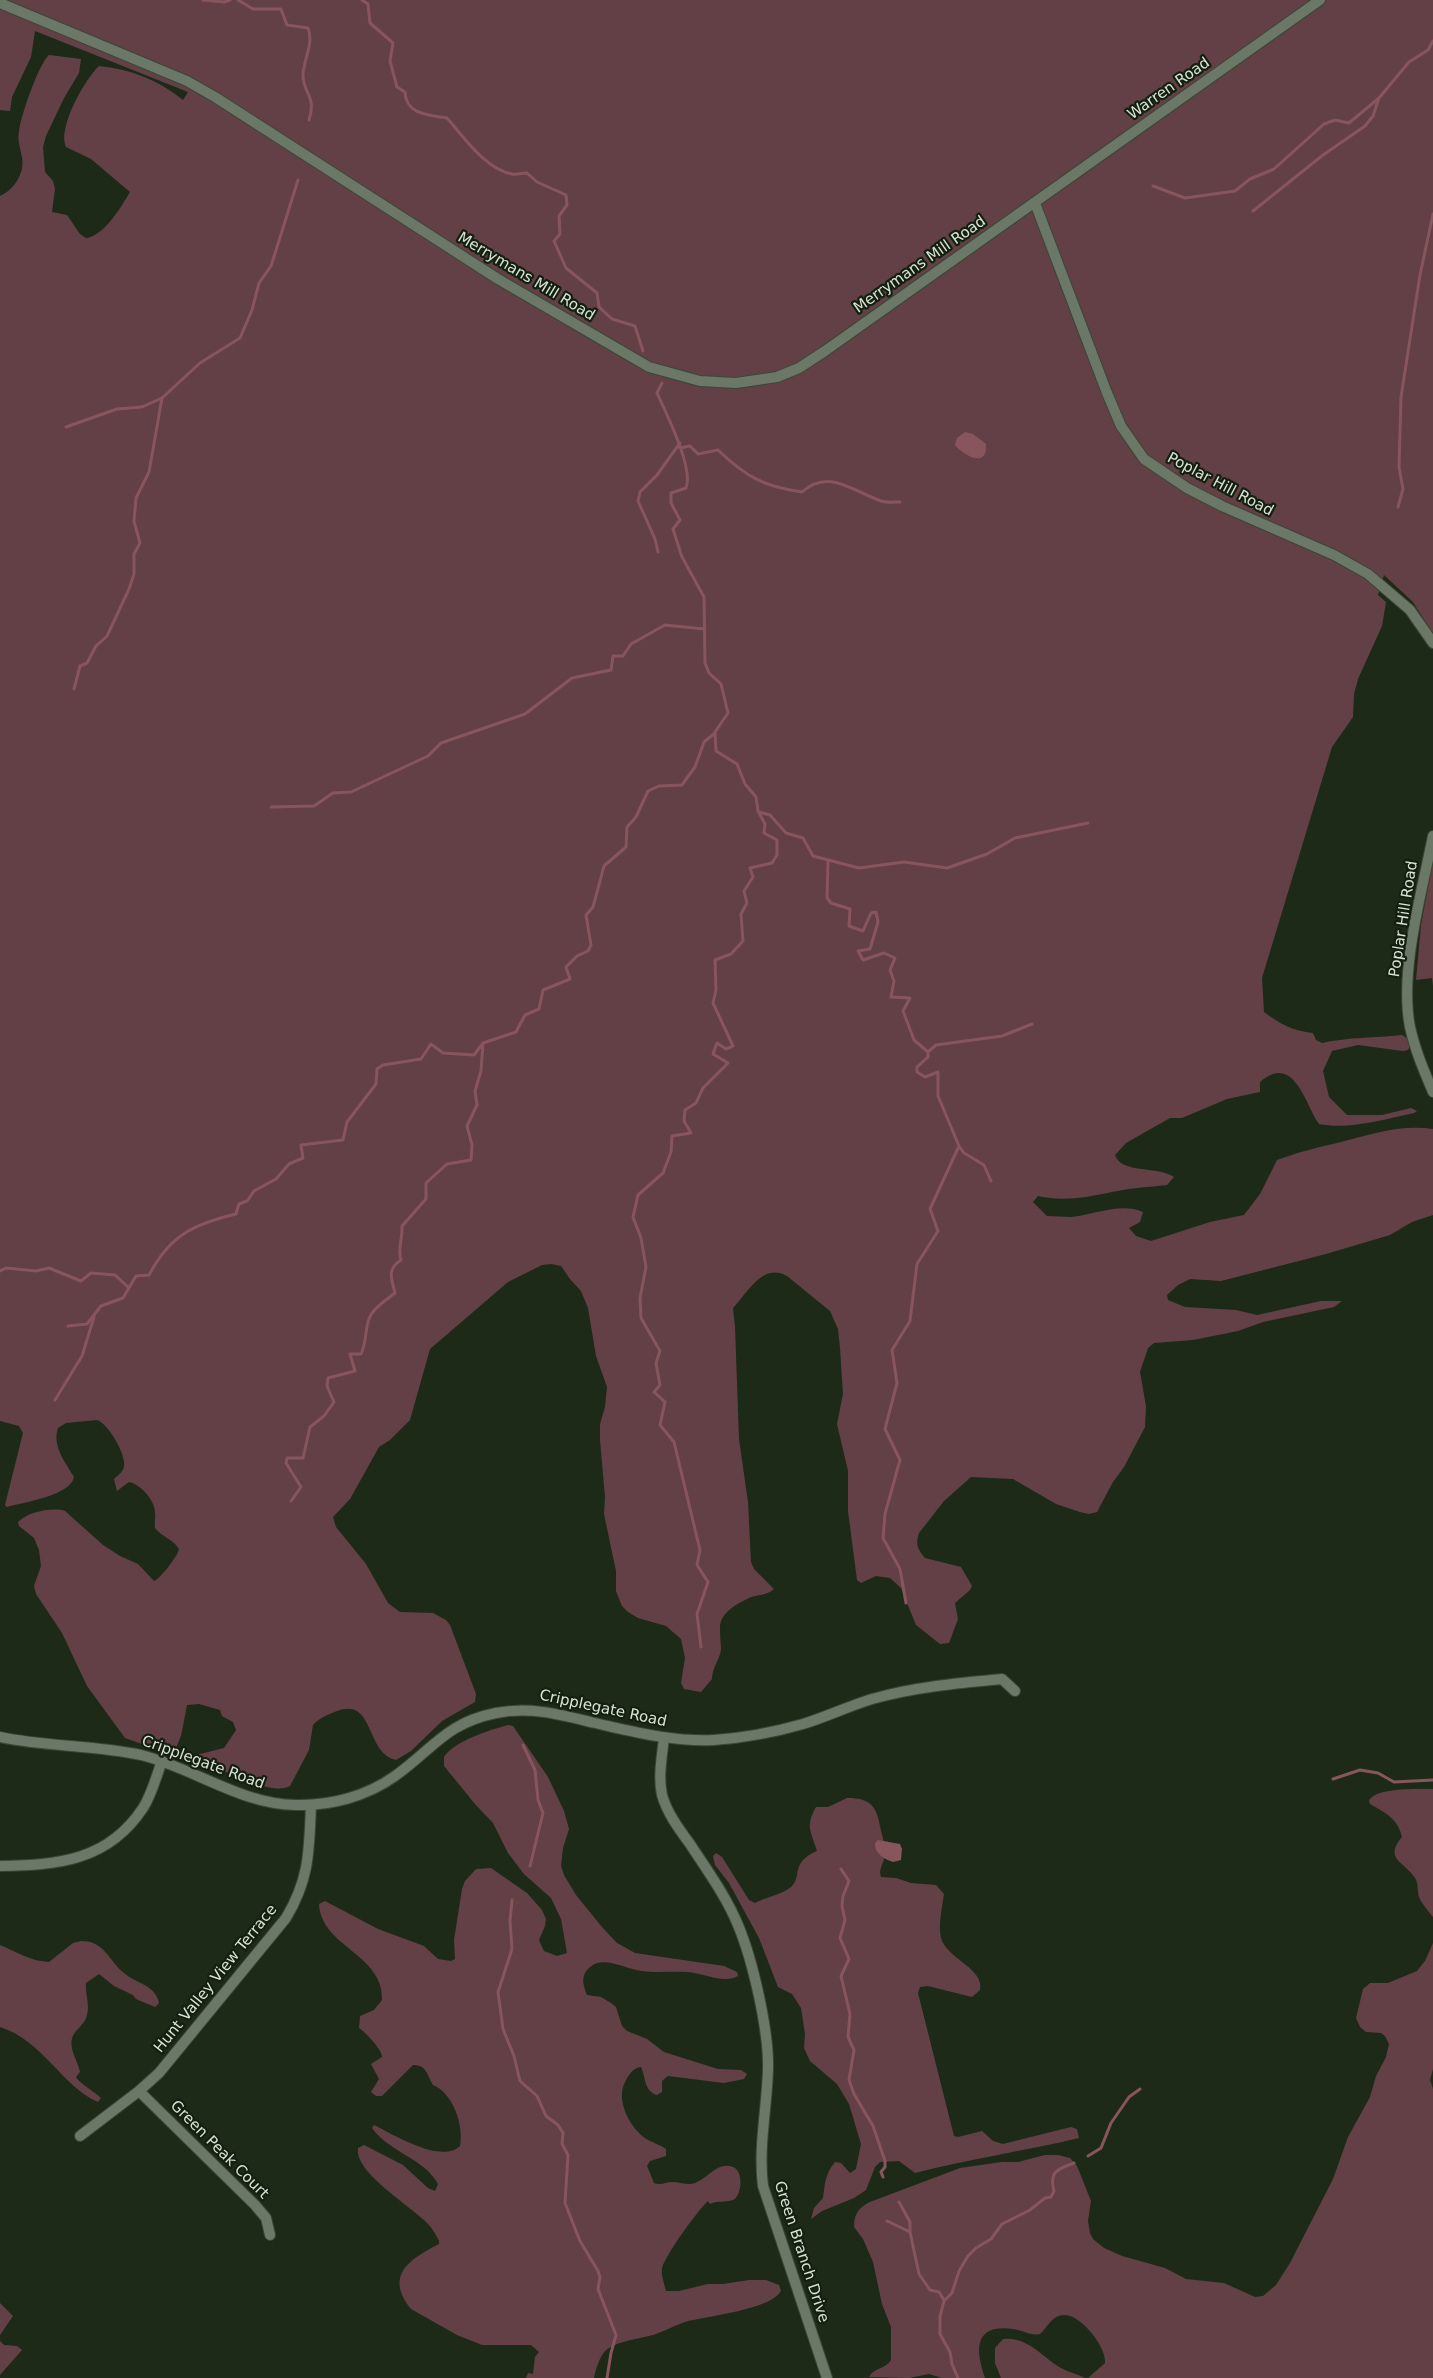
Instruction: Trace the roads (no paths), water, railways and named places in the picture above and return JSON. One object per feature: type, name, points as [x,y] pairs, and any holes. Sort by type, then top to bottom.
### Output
[{"type":"street","name":"Warren Road","points":[[1034,203],[1320,0]]},
{"type":"street","name":"Merrymans Mill Road","points":[[0,3],[187,81],[252,119],[366,196],[490,274],[622,353],[649,367],[700,381],[736,383],[757,381],[777,377],[799,368],[1034,203]]},
{"type":"street","name":"Poplar Hill Road","points":[[1034,203],[1121,426],[1144,459],[1187,488],[1222,506],[1334,555],[1368,574],[1410,610],[1433,643]]},
{"type":"street","name":"Poplar Hill Road","points":[[1433,836],[1412,945],[1408,1007],[1417,1053],[1433,1092]]},
{"type":"street","name":"Cripplegate Road","points":[[0,1738],[123,1752],[162,1761],[255,1799],[279,1804],[310,1805],[344,1800],[380,1785],[405,1768],[447,1732],[479,1717],[496,1713],[534,1710],[664,1738],[715,1740],[804,1724],[870,1700],[927,1686],[1002,1679],[1015,1691]]},
{"type":"street","name":"Green Branch Drive","points":[[664,1738],[661,1784],[665,1804],[730,1908],[744,1939],[750,1962],[767,2049],[767,2086],[760,2155],[763,2186],[827,2378]]},
{"type":"street","points":[[0,1866],[62,1862],[100,1849],[118,1836],[144,1807],[162,1761]]},
{"type":"street","name":"Hunt Valley View Terrace","points":[[80,2136],[159,2073],[286,1918],[299,1897],[305,1878],[309,1853],[310,1805]]},
{"type":"street","name":"Green Peak Court","points":[[138,2091],[255,2205],[266,2218],[270,2235]]},
{"type":"waterway","points":[[203,0],[224,2],[230,0]]},
{"type":"waterway","points":[[238,0],[253,9],[281,9],[287,25],[308,28],[310,40],[303,80],[311,105],[309,120]]},
{"type":"waterway","points":[[362,0],[368,4],[370,23],[393,43],[390,61],[397,87],[405,92],[406,100],[414,110],[426,115],[447,118],[468,143],[493,166],[512,174],[527,173],[537,182],[566,195],[567,205],[559,216],[560,234],[554,241],[566,268],[597,293],[599,307],[612,319],[635,326],[643,351]]},
{"type":"waterway","points":[[1153,186],[1185,198],[1235,191],[1250,179],[1274,169],[1324,124],[1335,120],[1349,123],[1379,98],[1409,62],[1428,50],[1433,41]]},
{"type":"waterway","points":[[1253,211],[1323,155],[1365,126],[1373,116],[1379,98]]},
{"type":"waterway","points":[[66,427],[117,409],[142,407],[162,398],[200,363],[240,338],[252,310],[259,283],[271,266],[298,180]]},
{"type":"waterway","points":[[1398,507],[1403,489],[1399,467],[1401,397],[1420,275],[1433,214]]},
{"type":"waterway","points":[[662,383],[657,393],[683,454],[687,479],[686,488],[671,493],[671,503],[680,520],[673,529],[682,557],[704,597],[705,663],[709,673],[721,684],[728,713],[715,732],[716,751],[737,764],[745,784],[756,797],[758,811],[765,824],[764,833],[777,840],[777,855],[772,863],[750,868],[753,877],[744,891],[747,903],[741,914],[743,941],[731,954],[715,960],[716,990],[713,1003],[733,1046],[726,1049],[717,1043],[713,1054],[728,1063],[703,1088],[696,1103],[685,1110],[684,1121],[691,1133],[672,1136],[671,1152],[663,1173],[638,1195],[633,1217],[641,1238],[646,1267],[640,1298],[641,1318],[660,1351],[656,1363],[660,1385],[654,1392],[665,1402],[660,1425],[674,1442],[700,1550],[697,1565],[708,1582],[697,1614],[701,1647]]},
{"type":"waterway","points":[[74,689],[80,666],[87,663],[96,646],[107,636],[134,574],[134,554],[140,543],[134,521],[136,498],[149,472],[162,398]]},
{"type":"waterway","points":[[658,552],[655,539],[638,501],[640,492],[657,475],[680,443]]},
{"type":"waterway","points":[[680,448],[690,446],[698,454],[718,450],[737,467],[756,479],[789,490],[802,492],[812,485],[831,482],[850,487],[881,501],[900,502]]},
{"type":"waterway","points":[[271,807],[314,806],[333,793],[351,792],[428,756],[441,743],[525,714],[572,678],[611,670],[613,656],[623,656],[631,644],[665,625],[704,629]]},
{"type":"waterway","points":[[68,1326],[87,1324],[101,1306],[123,1298],[136,1276],[149,1275],[166,1250],[185,1233],[208,1222],[236,1214],[239,1204],[247,1201],[254,1191],[276,1179],[289,1164],[303,1158],[301,1145],[343,1140],[347,1122],[376,1084],[377,1069],[383,1065],[421,1059],[431,1044],[443,1053],[474,1055],[483,1043],[516,1032],[525,1015],[539,1009],[543,990],[570,979],[566,967],[577,956],[588,951],[591,945],[586,915],[593,907],[604,866],[626,847],[627,827],[636,817],[648,791],[659,786],[682,785],[695,767],[704,742],[715,733]]},
{"type":"waterway","points":[[759,812],[770,815],[786,833],[803,838],[813,856],[859,868],[904,862],[947,868],[987,854],[1015,838],[1088,823]]},
{"type":"waterway","points":[[828,861],[827,898],[831,903],[850,909],[849,926],[863,931],[871,913],[876,912],[878,922],[870,949],[858,951],[863,960],[884,953],[895,958],[890,970],[894,981],[891,997],[910,998],[903,1011],[914,1040],[928,1052]]},
{"type":"waterway","points":[[928,1052],[936,1045],[1002,1036],[1032,1024]]},
{"type":"waterway","points":[[291,1501],[301,1487],[286,1463],[287,1458],[303,1458],[310,1427],[324,1416],[334,1402],[327,1386],[328,1378],[355,1371],[350,1354],[361,1354],[372,1313],[395,1293],[391,1274],[394,1267],[401,1260],[402,1226],[426,1199],[426,1183],[447,1164],[471,1160],[472,1145],[467,1126],[477,1105],[475,1091],[481,1071],[483,1043]]},
{"type":"waterway","points":[[928,1052],[928,1057],[917,1067],[917,1072],[925,1077],[938,1072],[938,1096],[959,1146],[964,1153],[984,1165],[991,1181]]},
{"type":"waterway","points":[[906,1603],[900,1569],[883,1538],[885,1514],[900,1460],[885,1429],[897,1383],[892,1350],[910,1321],[917,1264],[938,1231],[930,1209],[959,1146]]},
{"type":"waterway","points":[[0,1271],[6,1268],[36,1271],[49,1268],[81,1281],[91,1273],[115,1275],[128,1287]]},
{"type":"waterway","points":[[55,1400],[82,1356],[94,1317]]},
{"type":"waterway","points":[[523,1745],[535,1770],[538,1800],[543,1813],[530,1866]]},
{"type":"waterway","points":[[1333,1779],[1360,1770],[1378,1773],[1394,1782],[1433,1780]]},
{"type":"waterway","points":[[841,1869],[849,1881],[843,1896],[842,1906],[845,1920],[840,1938],[849,1959],[841,1976],[850,2014],[848,2037],[854,2050],[849,2080],[854,2094],[873,2126],[885,2161],[885,2167],[881,2172],[883,2177]]},
{"type":"waterway","points":[[512,1900],[510,1921],[512,1949],[498,1992],[503,2029],[514,2056],[520,2081],[537,2096],[546,2116],[558,2125],[563,2133],[562,2144],[568,2155],[565,2203],[580,2241],[598,2271],[600,2277],[598,2289],[616,2335],[607,2378]]},
{"type":"waterway","points":[[1088,2156],[1101,2148],[1111,2123],[1129,2097],[1140,2089]]},
{"type":"waterway","points":[[958,2378],[952,2364],[950,2352],[940,2334],[940,2316],[944,2301],[952,2293],[959,2271],[968,2256],[976,2248],[991,2239],[1002,2224],[1030,2210],[1045,2198],[1051,2197],[1054,2191],[1053,2179],[1056,2172],[1074,2163]]},
{"type":"waterway","points":[[899,2202],[910,2222],[910,2232],[919,2274],[930,2290],[939,2292],[944,2300]]},
{"type":"waterway","points":[[887,2221],[910,2232]]}]
